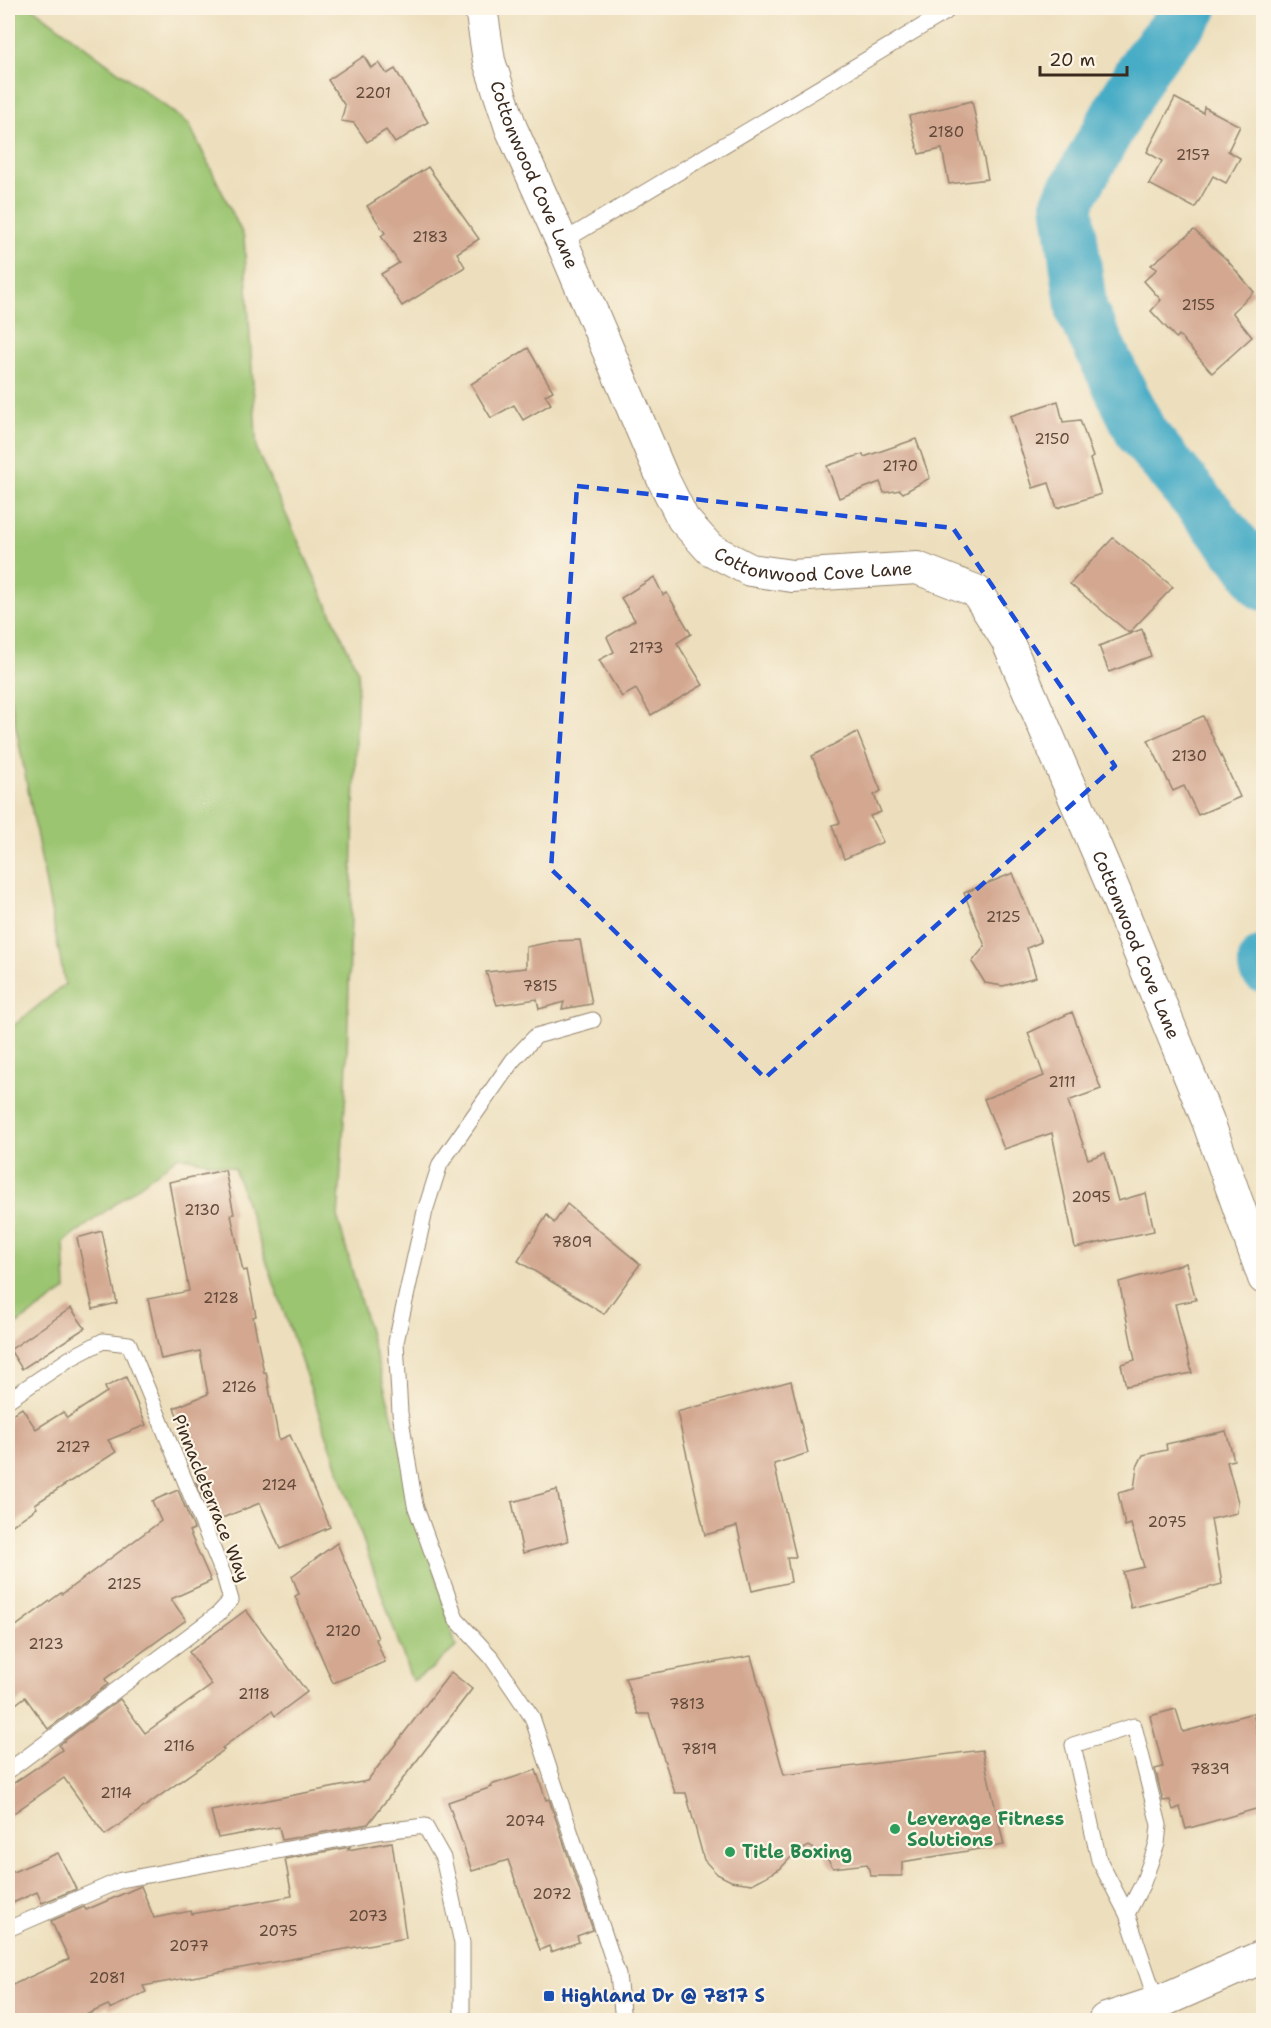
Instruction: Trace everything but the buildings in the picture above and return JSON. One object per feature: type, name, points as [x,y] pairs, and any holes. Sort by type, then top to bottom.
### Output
[{"type":"main road","points":[[1105,2020],[1157,2003],[1263,1956]]},
{"type":"street","name":"Cottonwood Cove Lane","points":[[481,8],[489,61],[511,128],[663,479],[683,519],[710,549],[750,570],[792,576],[917,568],[976,591],[1007,640],[1114,890],[1208,1121],[1263,1278]]},
{"type":"lane","points":[[562,242],[946,12]]},
{"type":"lane","points":[[593,1020],[536,1036],[513,1060],[440,1164],[424,1211],[396,1342],[400,1413],[415,1505],[456,1619],[492,1658],[532,1717],[618,1974],[623,2020]]},
{"type":"lane","name":"Pinnacleterrace Way","points":[[8,1400],[69,1359],[103,1341],[129,1344],[224,1576],[231,1600],[218,1614],[8,1771]]},
{"type":"lane","points":[[1127,1914],[1143,1883],[1157,1844],[1159,1825],[1134,1726],[1073,1745],[1099,1860],[1127,1914],[1157,2003]]},
{"type":"lane","points":[[8,1929],[121,1880],[384,1831],[425,1826],[443,1858],[462,1943],[462,2020]]},
{"type":"highlighted area","points":[[577,486],[953,528],[1115,766],[765,1078],[551,869]]},
{"type":"green space","points":[[8,8],[33,8],[189,124],[244,237],[257,451],[358,672],[346,1089],[338,1219],[456,1647],[430,1670],[412,1681],[234,1168],[179,1156],[64,1242],[66,1290],[8,1330],[8,1030],[65,984],[8,694]]},
{"type":"waterway","points":[[1192,8],[1146,63],[1067,203],[1082,312],[1142,434],[1252,566],[1264,585]]},
{"type":"waterway","points":[[1264,961],[1264,967]]},
{"type":"place","name":"Leverage Fitness Solutions","points":[[895,1829]]},
{"type":"place","name":"Title Boxing","points":[[730,1852]]},
{"type":"place","name":"Highland Dr @ 7817 S","points":[[549,1996]]}]
